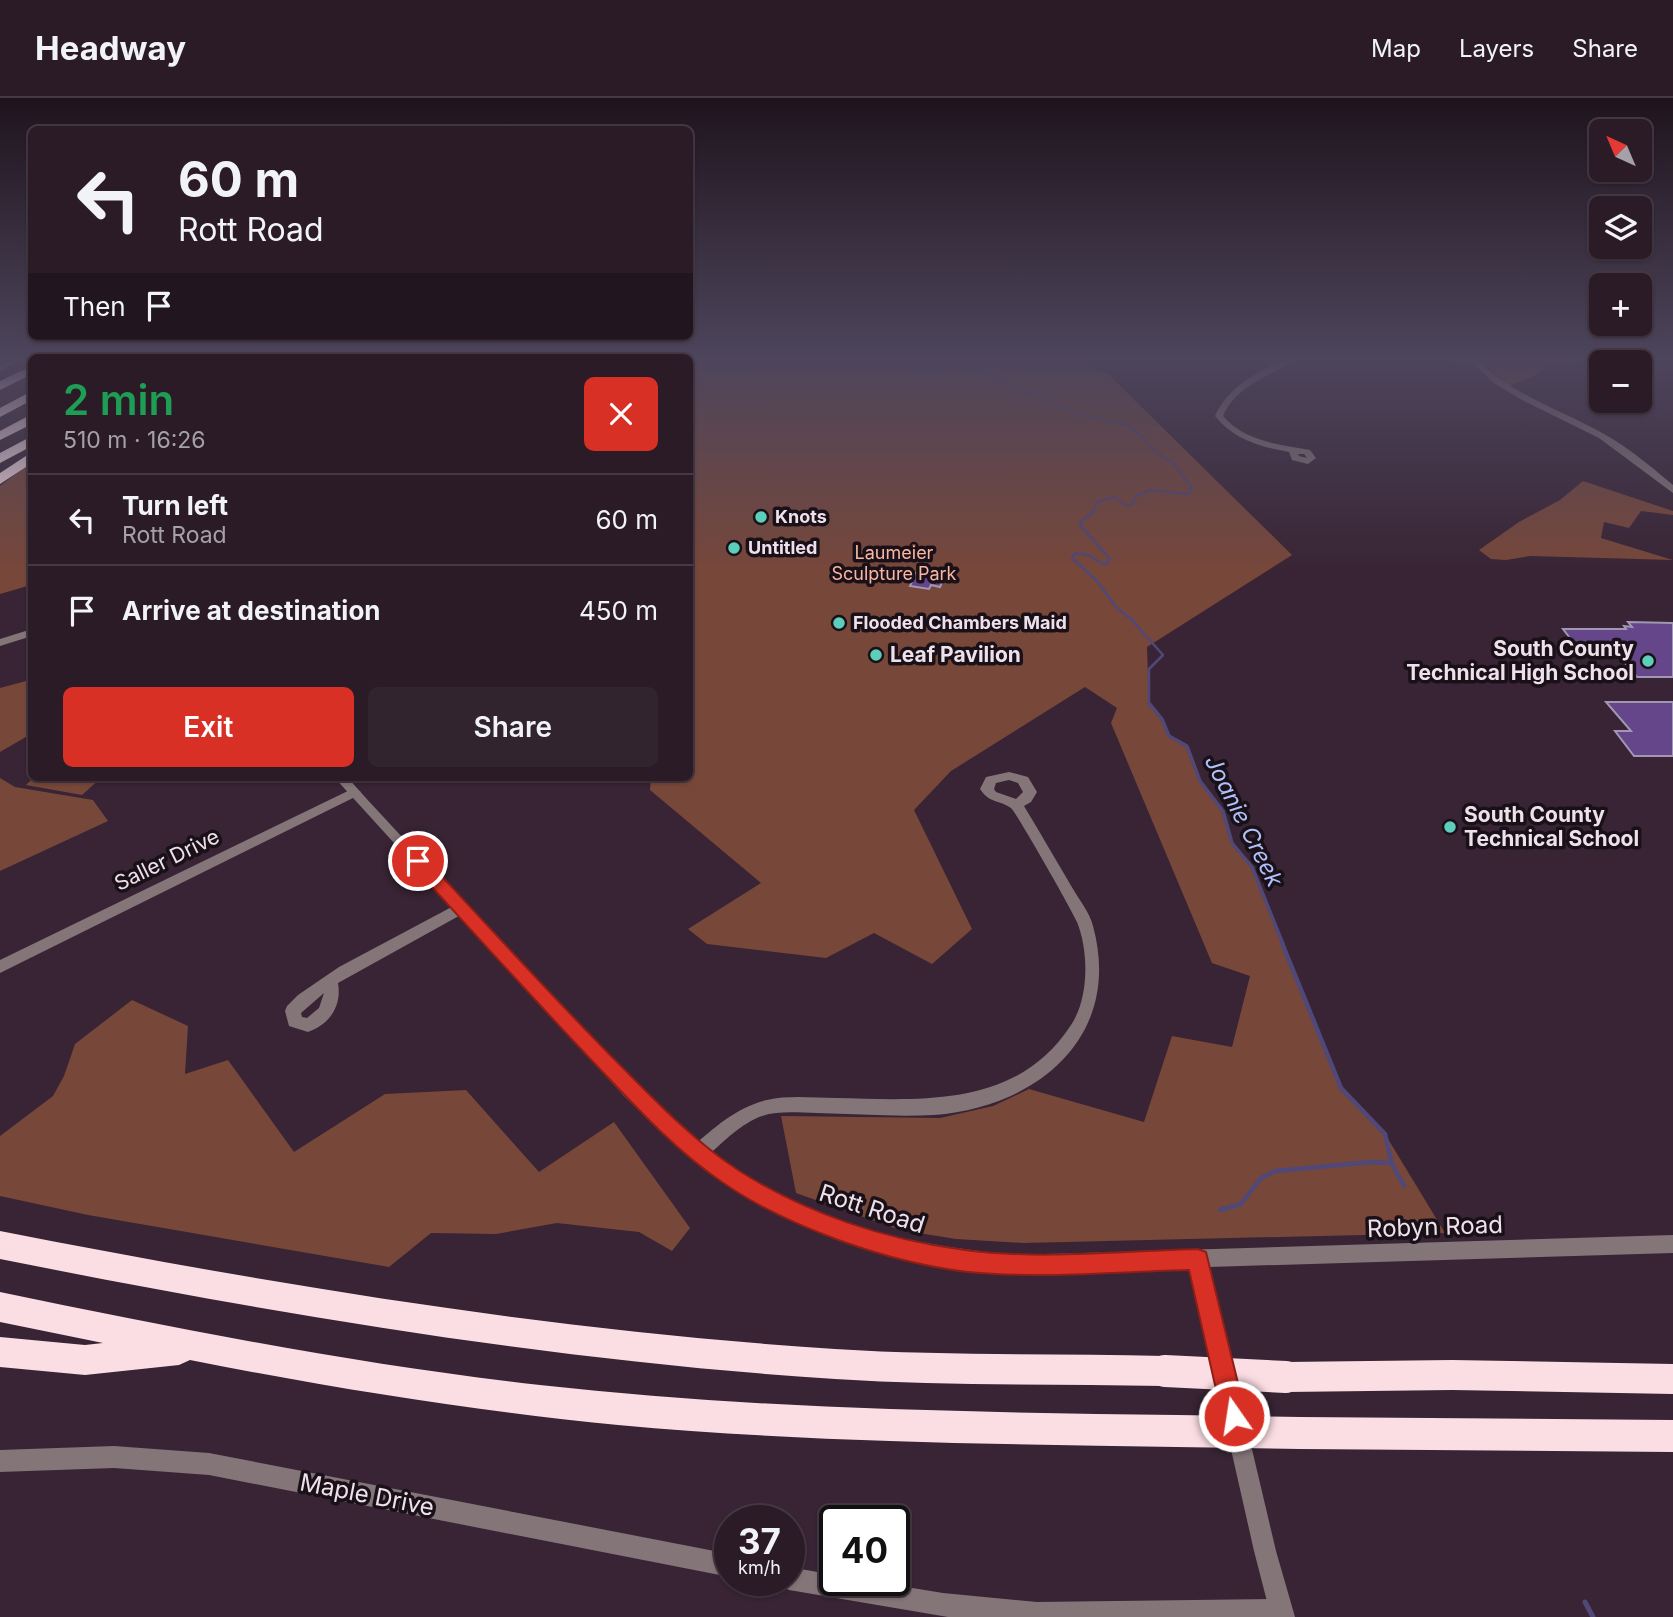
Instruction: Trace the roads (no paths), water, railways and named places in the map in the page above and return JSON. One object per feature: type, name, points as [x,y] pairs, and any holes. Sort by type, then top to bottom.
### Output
[{"type":"highway","points":[[0,459],[28,442]]},
{"type":"highway","points":[[0,480],[28,459]]},
{"type":"highway","points":[[0,1244],[201,1285],[385,1315],[575,1340],[836,1364],[1165,1371],[1286,1377],[1452,1375],[1673,1379]]},
{"type":"highway","points":[[0,1307],[199,1348],[449,1389],[640,1411],[851,1425],[1673,1436]]},
{"type":"highway","points":[[0,1352],[85,1360],[199,1348]]},
{"type":"street","points":[[1235,430],[1293,452]]},
{"type":"street","points":[[1589,430],[1608,439],[1671,487]]},
{"type":"street","points":[[0,643],[28,633]]},
{"type":"street","name":"Rott Road","points":[[344,781],[639,1098],[698,1153],[748,1187],[802,1215],[847,1233],[924,1254],[1012,1264],[1198,1260]]},
{"type":"street","name":"Saller Drive","points":[[0,967],[354,792]]},
{"type":"street","points":[[698,1153],[741,1116],[761,1108],[780,1105],[950,1106],[1002,1092],[1022,1082],[1057,1055],[1072,1038],[1091,1004],[1096,967],[1085,923],[1017,805]]},
{"type":"street","points":[[330,981],[461,908]]},
{"type":"street","name":"Robyn Road","points":[[1198,1260],[1673,1244]]},
{"type":"street","points":[[805,1581],[961,1608],[1038,1614],[1282,1614],[1198,1260]]},
{"type":"street","name":"Maple Drive","points":[[0,1461],[114,1457],[209,1464],[714,1563]]},
{"type":"waterway","name":"Joanie Creek","points":[[1092,513],[1097,502],[1113,497],[1128,506],[1134,502],[1136,496],[1151,490],[1190,493],[1191,487],[1173,463],[1153,450],[1133,430]]},
{"type":"waterway","name":"Joanie Creek","points":[[1094,512],[1081,521],[1080,525],[1110,559],[1105,565],[1088,555],[1075,553],[1072,558],[1097,581],[1116,607],[1131,619],[1163,655],[1149,669],[1149,703]]},
{"type":"waterway","name":"Joanie Creek","points":[[1149,703],[1162,719],[1169,736],[1187,746],[1200,781],[1223,811],[1232,843],[1252,867],[1283,944]]},
{"type":"waterway","name":"Joanie Creek","points":[[1282,943],[1341,1088],[1385,1134],[1392,1164],[1404,1186]]},
{"type":"waterway","points":[[1220,1210],[1241,1204],[1261,1178],[1275,1171],[1372,1162],[1391,1163]]},
{"type":"waterway","points":[[1585,1602],[1593,1617]]},
{"type":"place","name":"Knots","points":[[761,517]]},
{"type":"place","name":"Untitled","points":[[734,548]]},
{"type":"place","name":"Flooded Chambers Maid","points":[[839,623]]},
{"type":"place","name":"Leaf Pavilion","points":[[876,655]]},
{"type":"place","name":"South County Technical High School","points":[[1648,661]]},
{"type":"place","name":"South County Technical School","points":[[1450,827]]},
{"type":"park label","name":"Laumeier Sculpture Park","points":[[894,563]]}]
